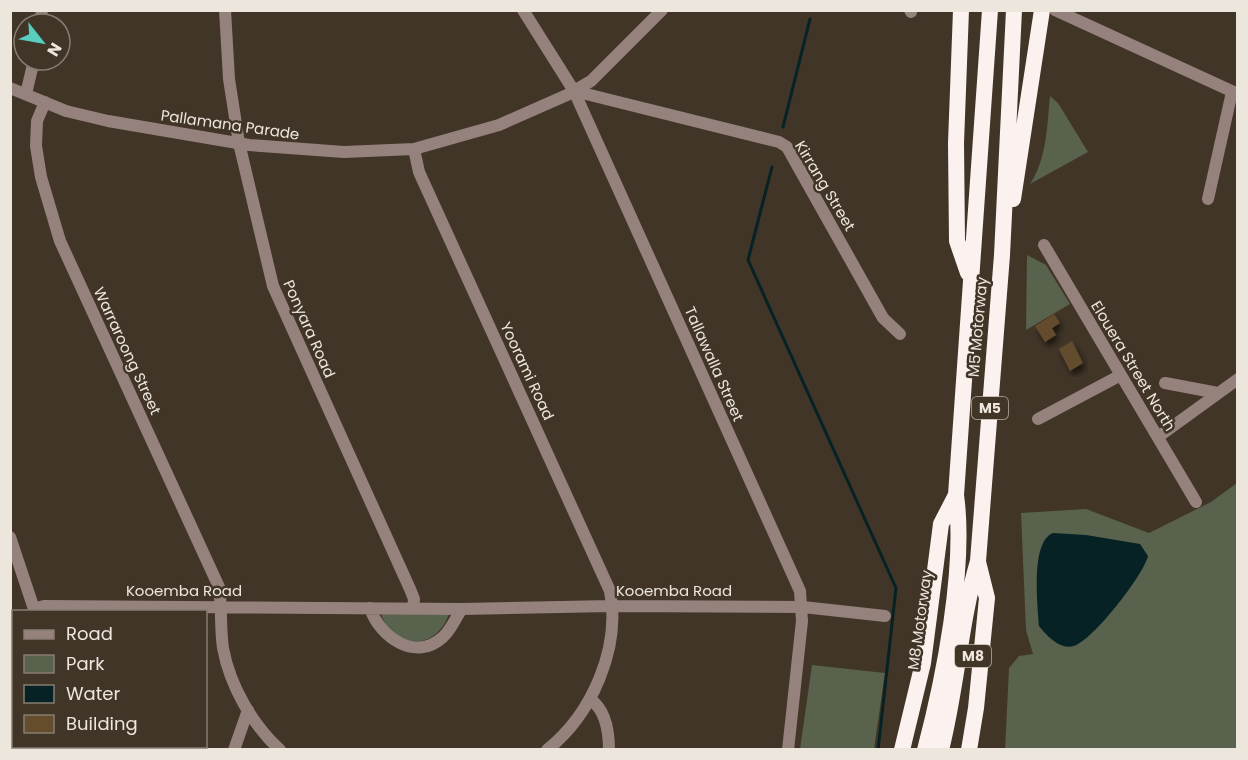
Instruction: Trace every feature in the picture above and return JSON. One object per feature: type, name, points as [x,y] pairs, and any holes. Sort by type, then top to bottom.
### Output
[{"type":"highway","points":[[961,10],[956,143],[957,241],[971,279]]},
{"type":"highway","name":"M5 Motorway","points":[[925,750],[941,684],[954,591],[960,523],[956,495],[990,10]]},
{"type":"highway","name":"M5 Motorway","points":[[941,750],[968,596],[978,561],[1002,255],[1014,10]]},
{"type":"highway","points":[[1002,255],[1042,10]]},
{"type":"highway","points":[[902,750],[923,663],[941,524],[956,495]]},
{"type":"highway","name":"M8 Motorway","points":[[914,750],[933,665],[949,524],[956,495]]},
{"type":"highway","points":[[969,750],[987,598],[978,561]]},
{"type":"highway","name":"M8","points":[[958,750],[980,597],[978,561]]},
{"type":"street","name":"Ponyara Road","points":[[225,10],[229,79],[239,143],[273,286],[410,589],[414,599],[414,609]]},
{"type":"street","name":"Tallawalla Street","points":[[523,10],[574,91],[800,591],[802,607],[788,750]]},
{"type":"street","name":"Pallamana Parade","points":[[10,88],[45,102],[108,121],[239,143],[292,150],[344,152],[414,149],[499,125],[574,91],[591,81],[662,10]]},
{"type":"street","points":[[1055,10],[1079,16],[1235,93],[1208,199]]},
{"type":"street","points":[[26,94],[31,72]]},
{"type":"street","name":"Kirrang Street","points":[[574,91],[779,142],[787,147],[883,318],[900,334]]},
{"type":"street","name":"Warraroong Street","points":[[45,102],[37,122],[36,146],[41,177],[60,241],[219,587],[224,650],[229,670],[248,710],[280,750]]},
{"type":"street","name":"Yoorami Road","points":[[414,149],[419,172],[608,585],[612,606]]},
{"type":"street","name":"Elouera Street North","points":[[1044,245],[1196,502]]},
{"type":"street","points":[[1038,419],[1120,375]]},
{"type":"street","points":[[1158,436],[1238,379]]},
{"type":"street","points":[[1165,383],[1218,393]]},
{"type":"street","points":[[10,537],[35,610]]},
{"type":"street","name":"Kooemba Road","points":[[35,610],[44,606],[414,609],[612,606],[802,607],[885,616]]},
{"type":"street","points":[[547,750],[578,717],[590,699],[608,649],[612,606]]},
{"type":"street","points":[[370,608],[374,622],[388,636],[407,647],[424,648],[444,636],[462,609]]},
{"type":"street","points":[[590,699],[600,706],[609,750]]},
{"type":"street","points":[[234,750],[248,710]]},
{"type":"green space","points":[[1050,96],[1058,103],[1088,152],[1030,184],[1043,153]]},
{"type":"green space","points":[[1027,255],[1046,265],[1070,304],[1026,330]]},
{"type":"green space","points":[[1237,483],[1237,749],[1005,750],[1009,668],[1019,656],[1033,654],[1026,630],[1021,513],[1086,509],[1149,533],[1211,502]]},
{"type":"green space","points":[[381,614],[449,614],[435,635],[425,640],[415,641],[395,634],[387,626]]},
{"type":"green space","points":[[10,638],[12,638],[12,748],[63,749],[11,749]]},
{"type":"green space","points":[[812,665],[885,673],[874,749],[800,749]]},
{"type":"water","points":[[1053,533],[1086,535],[1140,544],[1148,556],[1137,578],[1104,620],[1082,641],[1069,647],[1050,638],[1039,626],[1038,561],[1041,548]]},
{"type":"building","points":[[1054,314],[1060,323],[1052,328],[1056,335],[1045,342],[1035,326]]},
{"type":"building","points":[[1072,341],[1083,363],[1070,371],[1059,349]]},
{"type":"waterway","points":[[783,127],[810,19]]},
{"type":"waterway","points":[[772,167],[748,260],[896,588],[878,750]]},
{"type":"waterway","points":[[10,611],[12,616]]},
{"type":"waterway","points":[[10,723],[12,708]]}]
